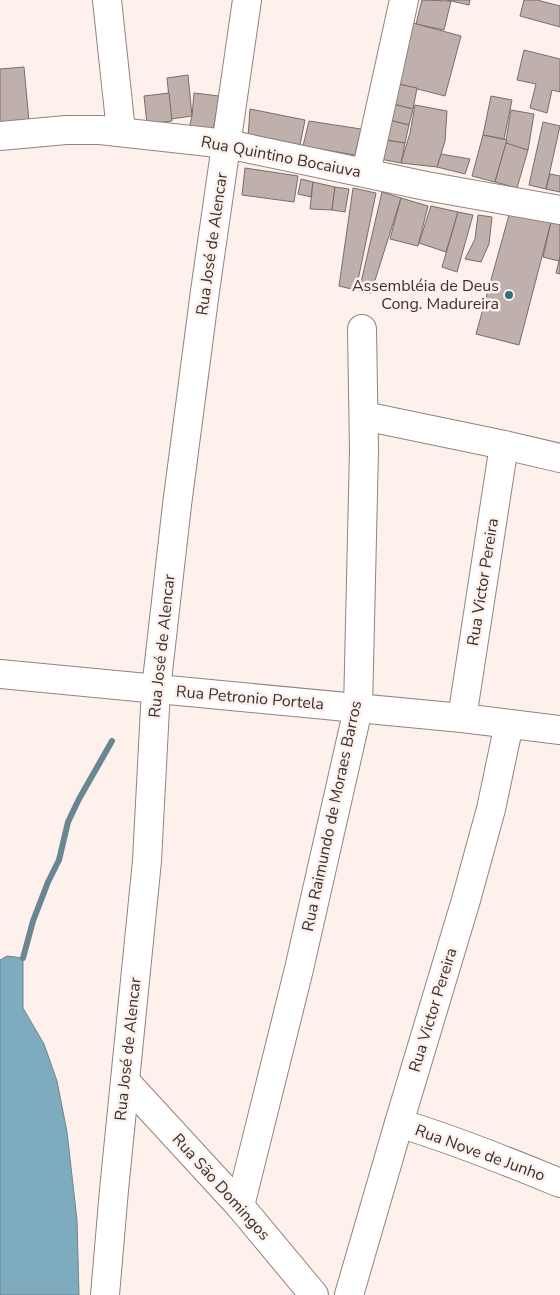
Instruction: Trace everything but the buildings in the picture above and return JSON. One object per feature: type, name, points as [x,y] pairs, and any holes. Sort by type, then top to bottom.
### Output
[{"type":"street","points":[[107,0],[121,132]]},
{"type":"street","name":"Rua José de Alencar","points":[[105,1295],[147,861],[156,689],[177,505],[205,292],[247,0]]},
{"type":"street","points":[[366,173],[404,0]]},
{"type":"street","name":"Rua Quintino Bocaiuva","points":[[0,136],[66,130],[100,130],[227,144],[426,186],[560,210]]},
{"type":"street","name":"Rua Raimundo de Moraes Barros","points":[[240,1206],[301,959],[358,708],[364,416],[362,329]]},
{"type":"street","points":[[364,416],[560,458]]},
{"type":"street","name":"Rua Victor Pereira","points":[[462,718],[504,445]]},
{"type":"street","name":"Rua Petronio Portela","points":[[0,674],[462,718],[560,730]]},
{"type":"street","name":"Rua Victor Pereira","points":[[349,1295],[466,900],[491,809],[509,724]]},
{"type":"street","name":"Rua São Domingos","points":[[125,1081],[240,1206],[314,1295]]},
{"type":"street","name":"Rua Nove de Junho","points":[[399,1123],[492,1155],[560,1183]]},
{"type":"water","points":[[7,956],[23,958],[23,1008],[44,1044],[57,1081],[67,1132],[77,1220],[79,1295],[0,1295],[0,960]]},
{"type":"waterway","points":[[23,958],[33,921],[59,860],[68,822],[112,741]]},
{"type":"place","name":"Assembléia de Deus Cong. Madureira","points":[[509,295]]}]
